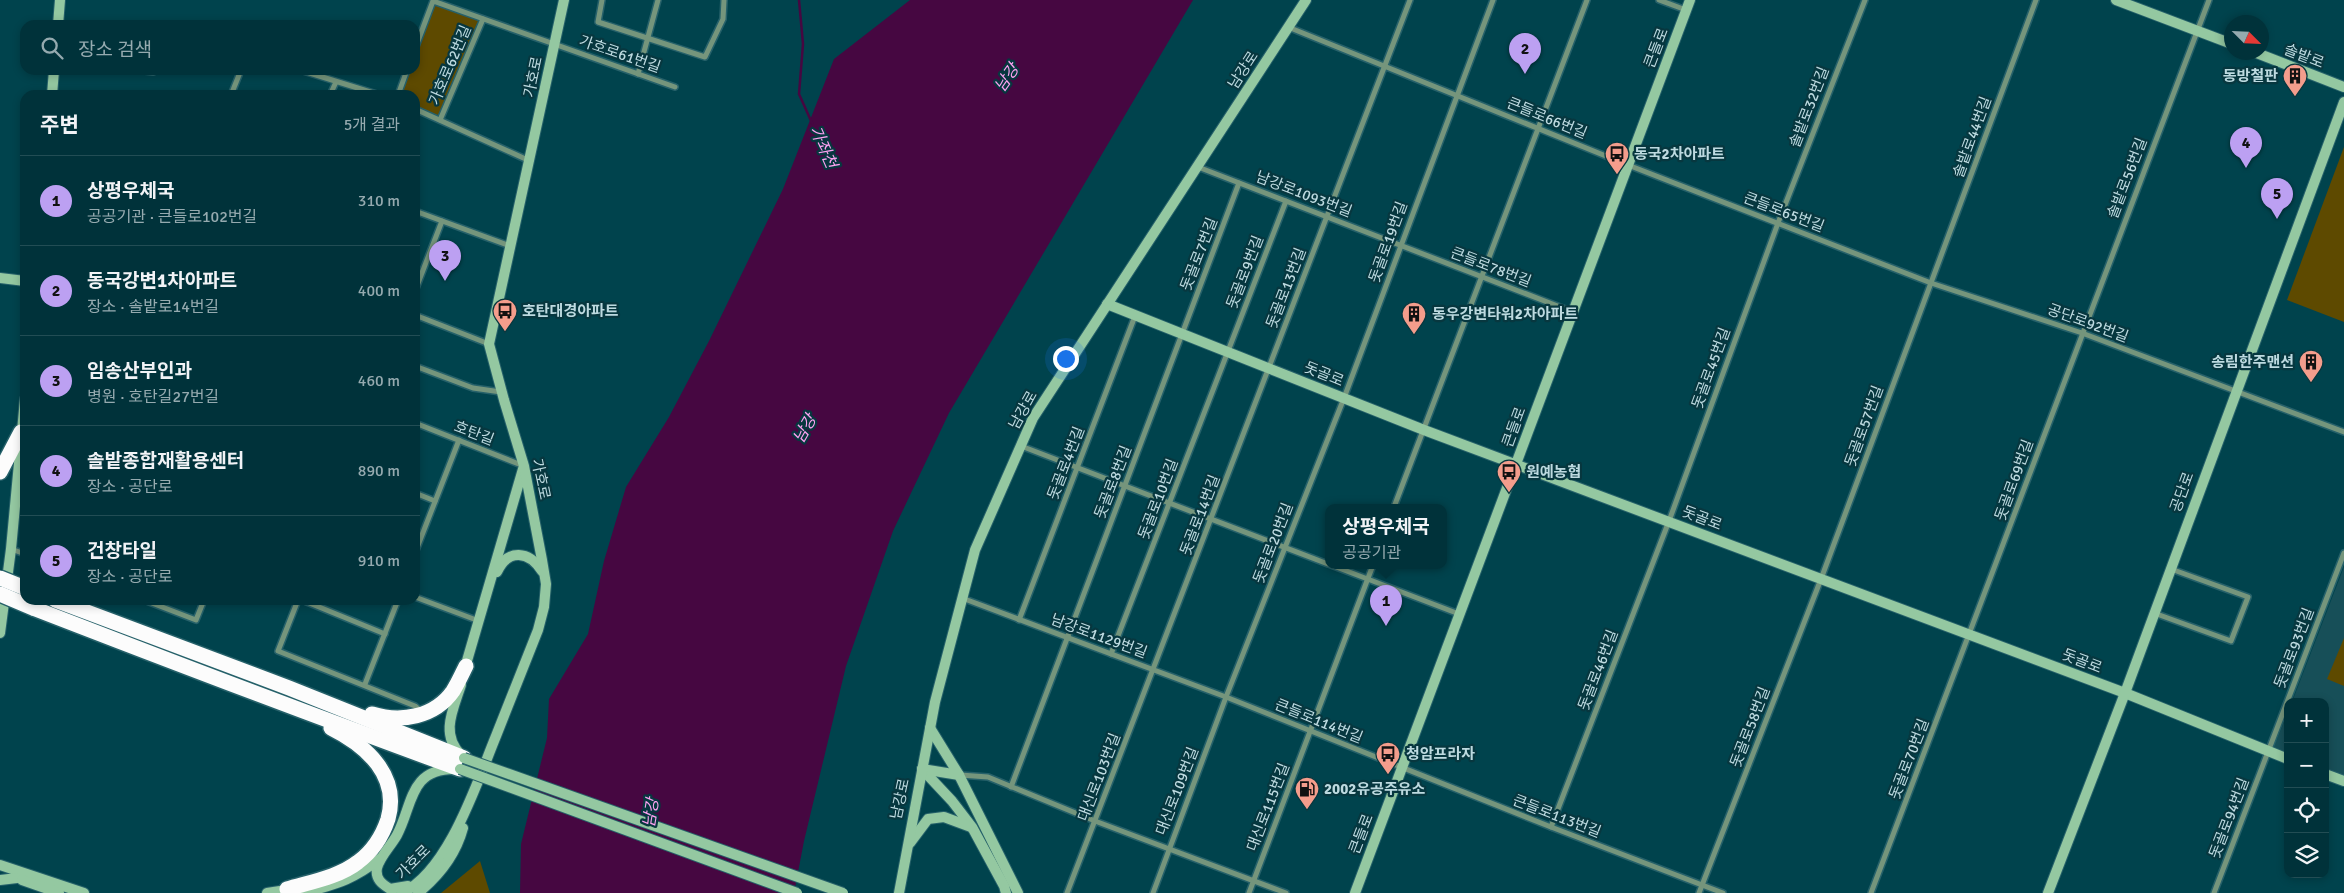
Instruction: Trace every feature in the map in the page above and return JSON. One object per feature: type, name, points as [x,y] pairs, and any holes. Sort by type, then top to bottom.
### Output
[{"type":"highway","points":[[0,472],[20,434]]},
{"type":"highway","points":[[0,578],[20,586]]},
{"type":"highway","points":[[0,594],[20,603]]},
{"type":"highway","points":[[25,605],[285,705],[462,763]]},
{"type":"highway","points":[[68,605],[289,688],[462,763]]},
{"type":"highway","points":[[289,688],[388,719],[408,718],[423,713],[444,702],[454,690],[466,666]]},
{"type":"highway","points":[[285,705],[343,734],[360,745],[373,758],[385,775],[391,790],[390,809],[384,831],[372,850],[356,864],[340,872],[287,889]]},
{"type":"street","points":[[58,20],[60,0]]},
{"type":"street","name":"가호로","points":[[402,893],[424,877],[441,857],[471,798],[538,630],[544,607],[545,575],[524,466],[489,344],[564,0]]},
{"type":"street","points":[[602,0],[598,22],[705,57],[724,19],[724,0]]},
{"type":"street","points":[[638,74],[658,0]]},
{"type":"street","name":"남강로","points":[[899,893],[930,728],[975,550],[1033,418],[1306,0]]},
{"type":"street","name":"돗골로13번길","points":[[1269,369],[1410,0]]},
{"type":"street","name":"돗골로19번길","points":[[1344,398],[1493,0]]},
{"type":"street","points":[[1395,504],[1587,0]]},
{"type":"street","points":[[1659,0],[1686,11]]},
{"type":"street","name":"큰들로","points":[[1355,893],[1690,0]]},
{"type":"street","name":"솔밭로32번길","points":[[1778,223],[1865,0]]},
{"type":"street","name":"솔밭로44번길","points":[[1931,283],[2036,0]]},
{"type":"street","points":[[2116,0],[2224,41]]},
{"type":"street","name":"솔밭로56번길","points":[[2082,333],[2209,0]]},
{"type":"street","name":"가호로62번길","points":[[420,36],[433,1],[555,45]]},
{"type":"street","name":"가호로62번길","points":[[440,120],[483,19]]},
{"type":"street","name":"큰들로66번길","points":[[1288,28],[1628,165]]},
{"type":"street","name":"가호로61번길","points":[[555,45],[675,87]]},
{"type":"street","name":"솔밭로","points":[[2269,58],[2344,87]]},
{"type":"street","points":[[52,90],[54,75]]},
{"type":"street","points":[[233,90],[239,75]]},
{"type":"street","points":[[315,75],[363,90]]},
{"type":"street","points":[[400,90],[405,75]]},
{"type":"street","points":[[332,90],[336,82]]},
{"type":"street","name":"공단로","points":[[2048,893],[2125,693],[2153,613],[2344,102]]},
{"type":"street","points":[[420,111],[530,161]]},
{"type":"street","name":"큰들로65번길","points":[[1628,165],[1931,283]]},
{"type":"street","name":"남강로1093번길","points":[[1198,167],[1400,246]]},
{"type":"street","name":"돗골로7번길","points":[[1182,334],[1240,183]]},
{"type":"street","name":"돗골로9번길","points":[[1228,352],[1286,201]]},
{"type":"street","points":[[420,213],[510,246]]},
{"type":"street","points":[[420,278],[442,221]]},
{"type":"street","name":"돗골로45번길","points":[[1669,521],[1778,223]]},
{"type":"street","name":"큰들로78번길","points":[[1400,246],[1572,312]]},
{"type":"street","points":[[0,278],[20,280]]},
{"type":"street","name":"공단로92번길","points":[[1931,283],[2082,333],[2344,432]]},
{"type":"street","name":"돗골로57번길","points":[[1821,579],[1931,283]]},
{"type":"street","name":"돗골로","points":[[1107,304],[1424,430],[2125,693],[2284,757]]},
{"type":"street","name":"돗골로4번길","points":[[1019,620],[1135,316]]},
{"type":"street","points":[[420,318],[489,344]]},
{"type":"street","name":"돗골로69번길","points":[[1970,635],[2082,333]]},
{"type":"street","name":"돗골로8번길","points":[[1011,786],[1182,334]]},
{"type":"street","name":"돗골로10번길","points":[[1111,654],[1228,352]]},
{"type":"street","points":[[420,368],[473,388],[502,392]]},
{"type":"street","name":"돗골로14번길","points":[[1154,670],[1269,369]]},
{"type":"street","name":"돗골로20번길","points":[[1226,697],[1344,398]]},
{"type":"street","name":"호탄길","points":[[420,426],[524,466]]},
{"type":"street","points":[[420,536],[436,501],[459,440]]},
{"type":"street","points":[[0,633],[11,549],[20,444]]},
{"type":"street","points":[[1021,446],[1325,562]]},
{"type":"street","points":[[524,466],[450,723],[449,736],[462,763],[797,893]]},
{"type":"street","points":[[420,495],[436,501]]},
{"type":"street","name":"돗골로46번길","points":[[1551,827],[1669,521]]},
{"type":"street","points":[[11,549],[20,552]]},
{"type":"street","name":"돗골로93번길","points":[[2268,751],[2344,553]]},
{"type":"street","points":[[485,601],[500,565],[507,558],[516,554],[528,556],[536,562],[545,575]]},
{"type":"street","points":[[2153,613],[2231,641],[2248,597],[2170,568]]},
{"type":"street","points":[[1342,569],[1459,614]]},
{"type":"street","name":"대신로115번길","points":[[1249,893],[1371,569]]},
{"type":"street","name":"돗골로58번길","points":[[1699,893],[1821,579]]},
{"type":"street","name":"남강로1129번길","points":[[962,598],[1226,697]]},
{"type":"street","points":[[420,599],[479,621]]},
{"type":"street","points":[[157,605],[196,620],[202,605]]},
{"type":"street","points":[[296,605],[278,651],[365,684],[416,706],[423,713]]},
{"type":"street","points":[[314,605],[385,634]]},
{"type":"street","points":[[365,684],[396,605]]},
{"type":"street","name":"돗골로70번길","points":[[1871,893],[1970,635]]},
{"type":"street","name":"대신로103번길","points":[[1067,893],[1154,670]]},
{"type":"street","name":"큰들로114번길","points":[[1226,697],[1403,768]]},
{"type":"street","name":"대신로109번길","points":[[1153,893],[1226,697]]},
{"type":"street","points":[[930,728],[959,774],[1018,893]]},
{"type":"street","name":"돗골로94번길","points":[[2214,893],[2268,751]]},
{"type":"street","points":[[424,877],[399,889],[390,889],[378,878],[377,868],[397,834],[415,788],[425,777],[439,770],[462,763],[843,893]]},
{"type":"street","name":"큰들로113번길","points":[[1403,768],[1723,893]]},
{"type":"street","points":[[922,769],[988,777],[1095,821],[1286,893]]},
{"type":"street","points":[[922,769],[952,801],[972,827],[1006,893]]},
{"type":"street","points":[[2329,775],[2344,781]]},
{"type":"street","name":"가호로","points":[[418,893],[430,884],[447,864],[462,834],[471,798]]},
{"type":"street","points":[[907,848],[915,833],[928,819],[944,817],[972,827]]},
{"type":"street","points":[[0,857],[16,874]]},
{"type":"street","points":[[308,892],[339,884],[356,876],[382,858]]},
{"type":"street","points":[[0,866],[59,893]]},
{"type":"street","points":[[0,871],[84,893]]},
{"type":"street","points":[[0,880],[16,874]]},
{"type":"street","points":[[267,893],[287,889],[326,893]]},
{"type":"shaded area","points":[[433,4],[481,21],[440,117],[420,108],[420,90],[401,90],[406,75],[420,75],[420,39]]},
{"type":"shaded area","points":[[2344,147],[2344,322],[2287,300]]},
{"type":"shaded area","points":[[2344,567],[2344,776],[2329,770],[2329,698],[2294,698]]},
{"type":"shaded area","points":[[2344,638],[2344,686],[2327,679]]},
{"type":"shaded area","points":[[2284,722],[2284,753],[2273,749]]},
{"type":"shaded area","points":[[480,861],[490,893],[441,893]]},
{"type":"water","name":"남강","points":[[910,0],[1193,0],[949,413],[893,531],[846,666],[804,841],[794,893],[520,893],[521,844],[547,738],[549,699],[588,634],[604,561],[626,487],[669,417],[709,341],[783,189],[834,59]]},
{"type":"waterway","name":"가좌천","points":[[799,0],[803,44],[799,94],[812,123]]},
{"type":"place","name":"동국강변1차아파트","points":[[1525,74]]},
{"type":"place","name":"동방철판","points":[[2295,97]]},
{"type":"place","name":"솔밭종합재활용센터","points":[[2246,168]]},
{"type":"place","name":"동국2차아파트","points":[[1617,175]]},
{"type":"place","name":"건창타일","points":[[2277,219]]},
{"type":"place","name":"임송산부인과","points":[[445,281]]},
{"type":"place","name":"호탄대경아파트","points":[[505,332]]},
{"type":"place","name":"동우강변타워2차아파트","points":[[1414,335]]},
{"type":"place","name":"송림한주맨션","points":[[2311,383]]},
{"type":"place","name":"원예농협","points":[[1509,493]]},
{"type":"place","name":"상평우체국","points":[[1386,626]]},
{"type":"place","name":"청암프라자","points":[[1388,775]]},
{"type":"place","name":"2002유공주유소","points":[[1307,810]]}]
